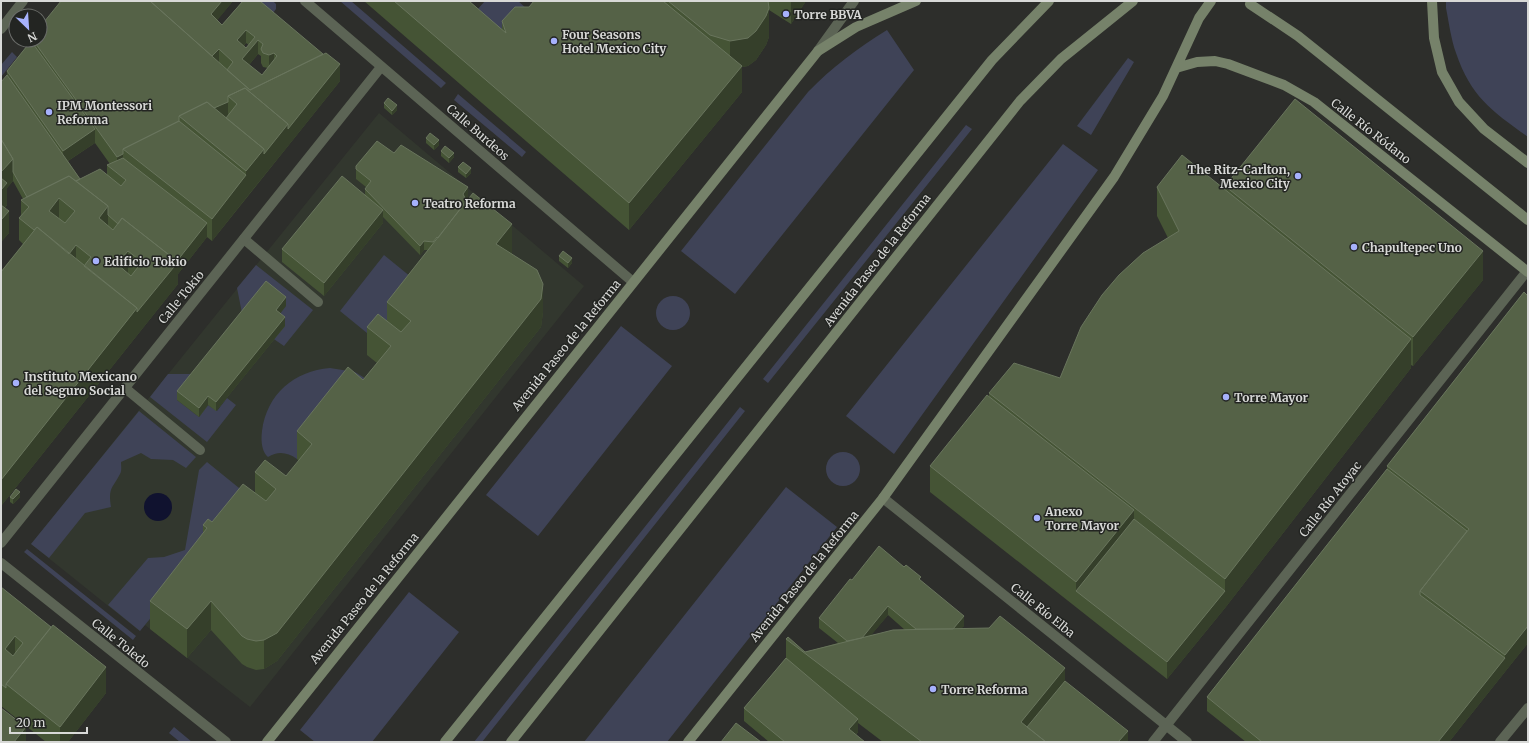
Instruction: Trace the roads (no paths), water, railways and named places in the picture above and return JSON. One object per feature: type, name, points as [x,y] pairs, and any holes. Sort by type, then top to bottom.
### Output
[{"type":"main road","name":"Avenida Paseo de la Reforma","points":[[266,742],[818,51],[856,27],[916,1]]},
{"type":"main road","points":[[444,742],[992,60],[1049,1]]},
{"type":"main road","name":"Avenida Paseo de la Reforma","points":[[511,742],[1020,100],[1061,59],[1133,1]]},
{"type":"main road","name":"Avenida Paseo de la Reforma","points":[[688,742],[883,498],[1114,177],[1164,96],[1199,18],[1211,1]]},
{"type":"main road","points":[[1432,1],[1434,38],[1442,72],[1459,102],[1484,129],[1528,163]]},
{"type":"main road","points":[[1250,4],[1298,36],[1528,220]]},
{"type":"main road","name":"Calle Río Ródano","points":[[1176,68],[1197,62],[1215,61],[1228,64],[1284,85],[1314,102],[1528,272]]},
{"type":"street","points":[[1,29],[24,1]]},
{"type":"street","name":"Calle Burdeos","points":[[305,1],[633,282]]},
{"type":"street","points":[[818,51],[854,1]]},
{"type":"street","name":"Calle Tokio","points":[[1,543],[381,66]]},
{"type":"street","points":[[244,239],[318,302]]},
{"type":"street","name":"Calle Río Atoyac","points":[[1153,742],[1528,272]]},
{"type":"street","points":[[125,388],[200,450]]},
{"type":"street","name":"Calle Río Elba","points":[[883,498],[1187,742]]},
{"type":"street","name":"Calle Toledo","points":[[1,563],[226,742]]},
{"type":"street","points":[[1500,742],[1528,708]]},
{"type":"place","name":"Torre BBVA","points":[[786,14]]},
{"type":"place","name":"Four Seasons Hotel Mexico City","points":[[554,41]]},
{"type":"place","name":"IPM Montessori Reforma","points":[[49,112]]},
{"type":"place","name":"The Ritz-Carlton, Mexico City","points":[[1298,176]]},
{"type":"place","name":"Teatro Reforma","points":[[415,203]]},
{"type":"place","name":"Chapultepec Uno","points":[[1354,247]]},
{"type":"place","name":"Edificio Tokio","points":[[96,261]]},
{"type":"place","name":"Instituto Mexicano del Seguro Social","points":[[16,383]]},
{"type":"place","name":"Torre Mayor","points":[[1226,397]]},
{"type":"place","name":"Anexo Torre Mayor","points":[[1037,518]]},
{"type":"place","name":"Torre Reforma","points":[[933,689]]}]
